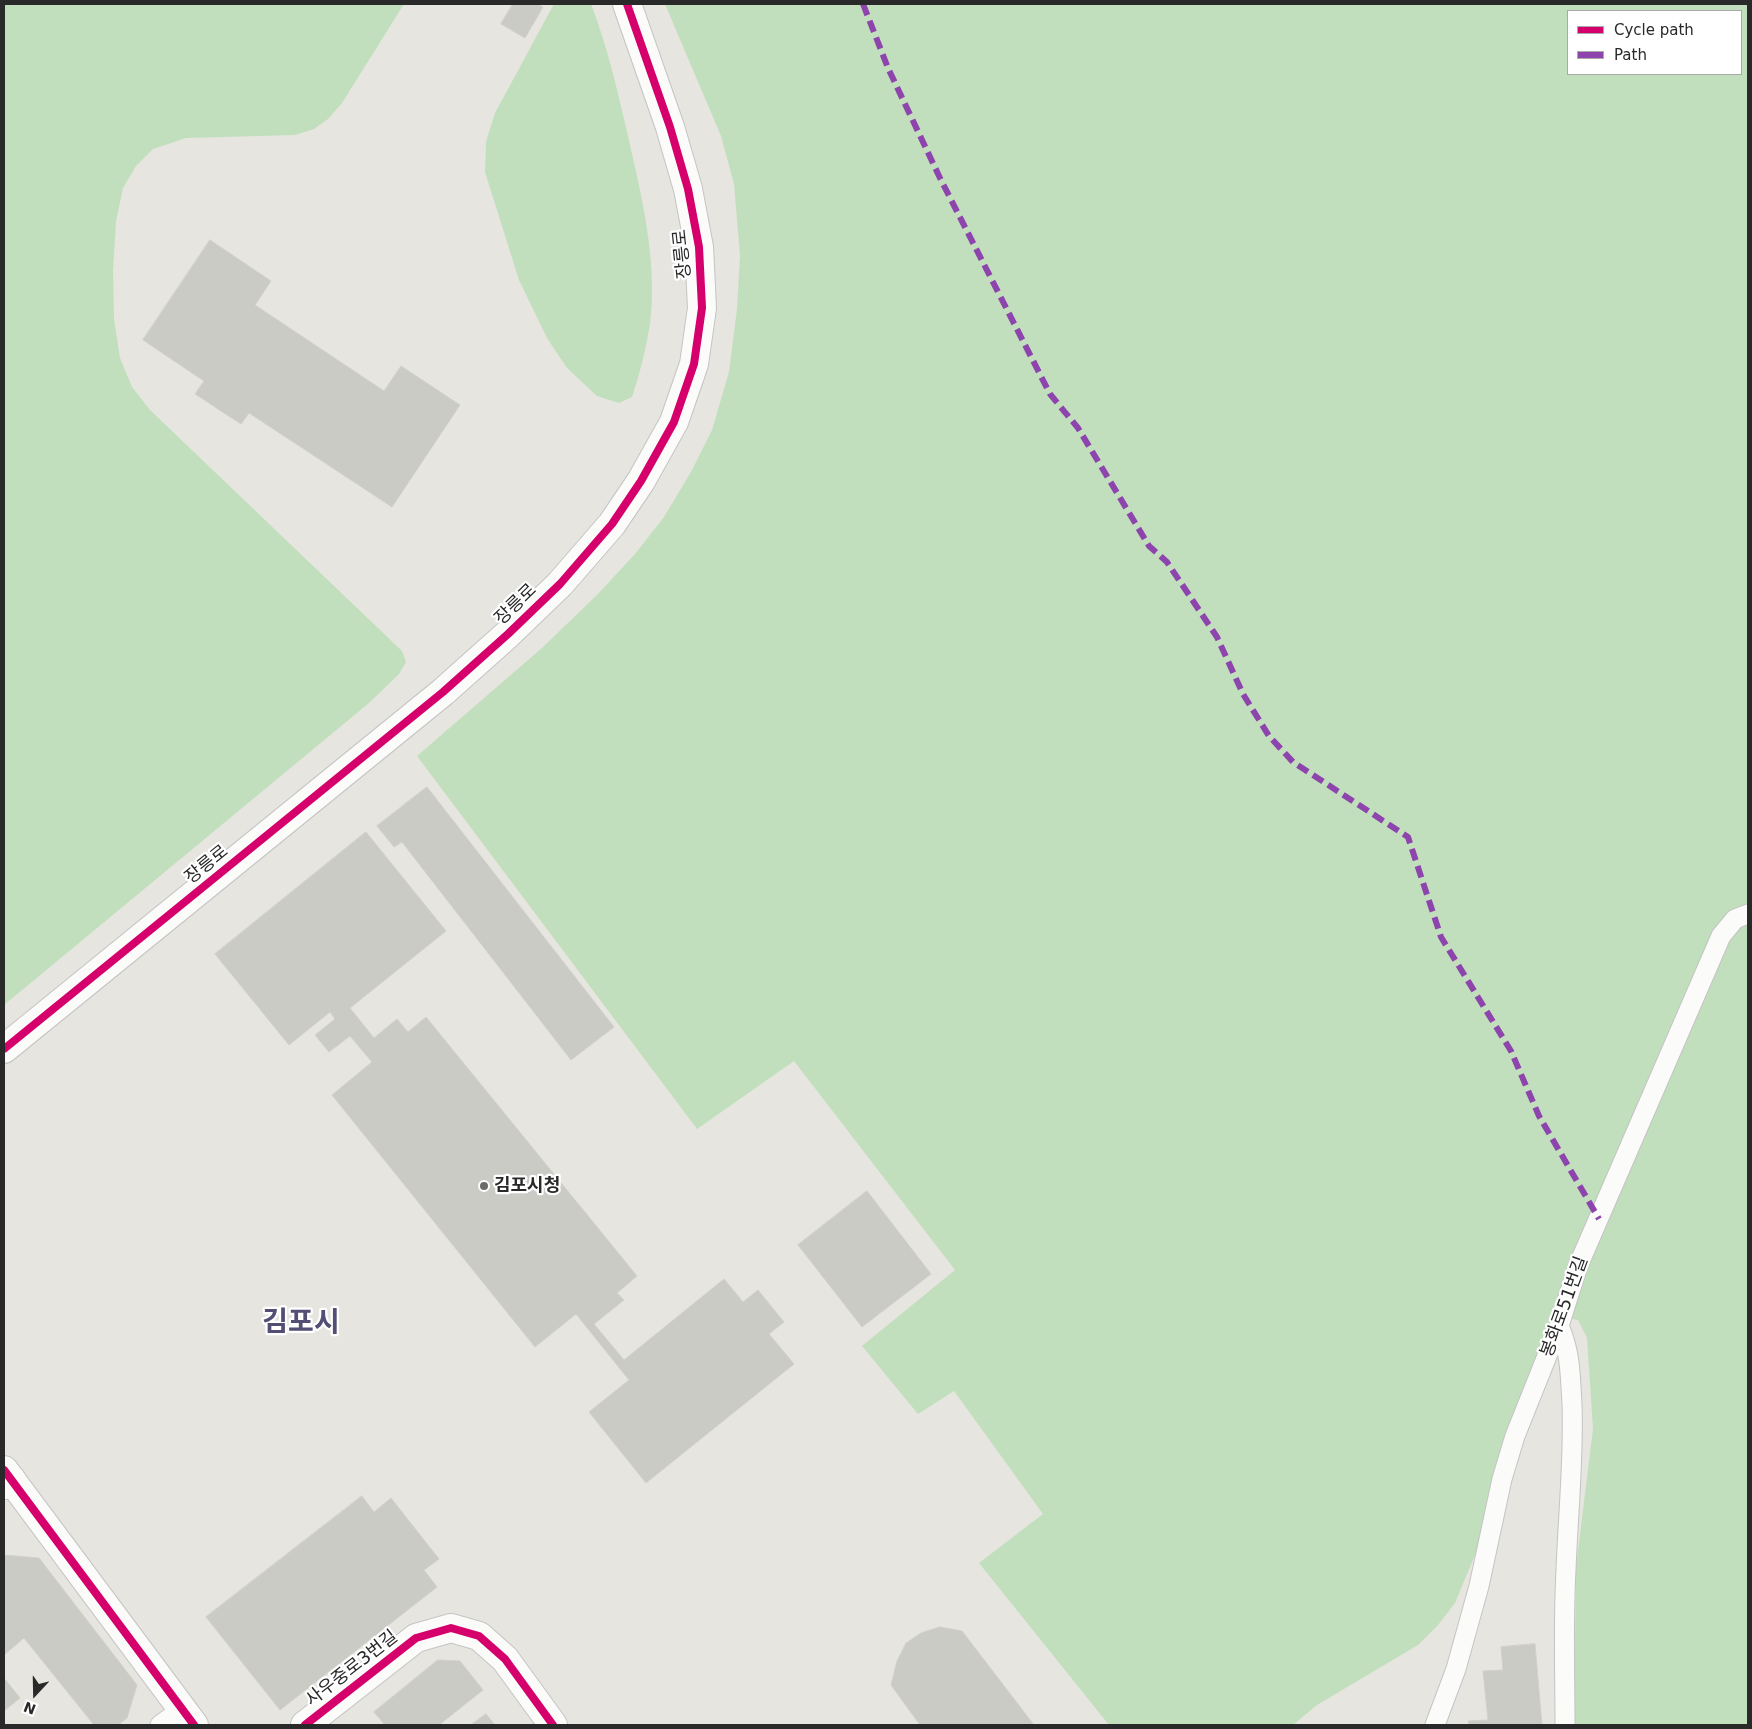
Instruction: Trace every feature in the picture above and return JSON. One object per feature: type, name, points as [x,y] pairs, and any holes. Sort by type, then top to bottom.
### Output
[{"type":"street","name":"장릉로","points":[[4,1049],[443,692],[560,584],[612,524],[641,481],[674,422],[694,364],[702,308],[699,246],[688,189],[670,127],[627,4]]},
{"type":"street","points":[[6,1478],[188,1717]]},
{"type":"street","name":"사우중로3번길","points":[[305,1725],[416,1638],[451,1628],[479,1636],[505,1659],[553,1725]]},
{"type":"lane","name":"봉화로51번길","points":[[1435,1725],[1458,1660],[1479,1586],[1502,1479],[1515,1436],[1559,1326],[1578,1266],[1721,936],[1735,920],[1748,914]]},
{"type":"lane","points":[[1559,1326],[1566,1344],[1570,1365],[1572,1417],[1572,1476],[1566,1572],[1565,1725]]},
{"type":"lane","points":[[160,1725],[188,1717]]},
{"type":"green space","points":[[4,4],[404,4],[342,103],[328,119],[314,129],[295,135],[186,138],[153,149],[136,166],[123,188],[116,221],[113,271],[114,319],[120,358],[132,387],[150,410],[402,651],[406,662],[399,674],[369,703],[4,1005]]},
{"type":"green space","points":[[554,4],[591,4],[615,83],[638,179],[647,227],[652,276],[652,300],[647,343],[632,397],[619,403],[597,396],[567,368],[547,338],[519,280],[485,172],[486,142],[495,113]]},
{"type":"green space","points":[[665,4],[1748,4],[1748,1725],[1574,1725],[1576,1567],[1593,1429],[1587,1338],[1578,1320],[1561,1317],[1538,1376],[1477,1550],[1455,1603],[1438,1625],[1418,1645],[1317,1705],[1293,1725],[1109,1725],[979,1563],[1043,1514],[954,1391],[918,1414],[862,1346],[955,1270],[794,1061],[697,1129],[417,756],[542,648],[598,594],[635,554],[664,517],[691,472],[712,430],[729,372],[737,309],[740,256],[734,184],[721,136]]},
{"type":"building","points":[[513,4],[537,4],[543,7],[525,38],[501,24]]},
{"type":"building","points":[[210,240],[271,281],[255,305],[384,391],[401,366],[460,405],[392,507],[249,413],[241,424],[195,394],[204,381],[143,340]]},
{"type":"building","points":[[427,787],[614,1027],[571,1060],[402,842],[394,847],[377,826]]},
{"type":"building","name":"김포시청","points":[[366,832],[446,931],[350,1008],[374,1038],[397,1019],[408,1032],[426,1017],[637,1276],[617,1293],[624,1300],[594,1324],[624,1360],[724,1279],[743,1302],[758,1290],[784,1322],[769,1334],[794,1364],[646,1483],[589,1412],[629,1380],[576,1314],[535,1347],[332,1095],[372,1062],[350,1036],[329,1052],[315,1035],[335,1019],[330,1012],[289,1045],[215,954]]},
{"type":"building","points":[[867,1191],[931,1274],[862,1327],[798,1245]]},
{"type":"building","points":[[362,1496],[374,1512],[391,1498],[439,1559],[424,1570],[437,1587],[280,1710],[206,1617]]},
{"type":"building","points":[[4,1555],[39,1558],[137,1685],[127,1718],[118,1725],[94,1725],[24,1638],[4,1655]]},
{"type":"building","points":[[940,1627],[962,1631],[1034,1725],[920,1725],[891,1685],[897,1661],[906,1643],[921,1633]]},
{"type":"building","points":[[1535,1644],[1542,1725],[1469,1725],[1468,1721],[1488,1720],[1483,1671],[1503,1670],[1501,1647]]},
{"type":"building","points":[[438,1660],[460,1661],[483,1690],[439,1725],[385,1725],[374,1712]]},
{"type":"building","points":[[4,1678],[20,1698],[4,1711]]},
{"type":"building","points":[[486,1714],[495,1725],[471,1725]]},
{"type":"marked path","points":[[863,4],[888,68],[940,178],[1050,394],[1078,428],[1149,546],[1167,562],[1217,637],[1243,694],[1269,736],[1293,762],[1408,837],[1441,937],[1511,1051],[1539,1116],[1599,1219]]},
{"type":"cycle path","points":[[4,1049],[443,692],[560,584],[612,524],[641,481],[674,422],[694,364],[702,308],[699,247],[688,189],[670,127],[627,4]]},
{"type":"cycle path","points":[[4,1470],[194,1725]]},
{"type":"cycle path","points":[[305,1725],[416,1638],[451,1628],[479,1636],[505,1659],[553,1725]]},
{"type":"place","name":"김포시청","points":[[484,1186]]},
{"type":"district","name":"김포시","points":[[301,1324]]}]
